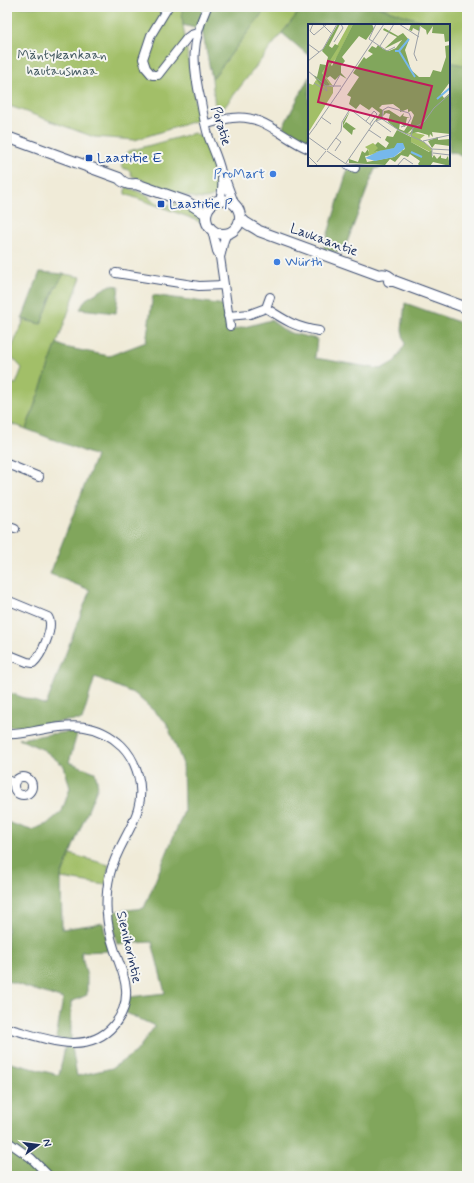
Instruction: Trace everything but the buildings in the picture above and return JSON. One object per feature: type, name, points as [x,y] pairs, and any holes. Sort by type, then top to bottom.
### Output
[{"type":"main road","points":[[7,137],[119,178],[122,182],[130,185],[136,184],[187,202],[206,214]]},
{"type":"main road","points":[[187,202],[216,201],[225,199],[234,203],[238,207],[241,218],[240,223],[230,233],[219,234],[212,230],[207,223],[206,214],[216,201]]},
{"type":"main road","name":"Laukaantie","points":[[241,218],[244,222],[255,227],[259,231],[379,275],[381,278],[390,282],[394,281],[467,308]]},
{"type":"main road","name":"Laukaantie","points":[[230,233],[259,231]]},
{"type":"street","points":[[168,7],[151,35],[143,59],[146,68],[152,75],[158,75],[191,34],[198,33]]},
{"type":"street","name":"Poratie","points":[[208,7],[200,24],[194,59],[196,81],[209,138],[217,155]]},
{"type":"street","name":"Poratie","points":[[201,104],[208,123],[222,174],[222,191],[216,201]]},
{"type":"street","points":[[208,123],[240,117],[256,120],[267,124],[294,142],[308,149]]},
{"type":"street","name":"Poratie","points":[[222,174],[228,184],[234,203]]},
{"type":"street","points":[[212,230],[220,257],[230,326]]},
{"type":"street","points":[[220,257],[223,243],[230,233]]},
{"type":"street","points":[[116,273],[199,286],[224,285]]},
{"type":"street","points":[[228,316],[250,314],[266,308],[270,297]]},
{"type":"street","points":[[266,308],[293,325],[300,328],[318,331]]},
{"type":"street","points":[[7,464],[39,477]]},
{"type":"street","points":[[7,526],[15,529]]},
{"type":"street","points":[[7,600],[48,617],[50,620],[50,625],[49,633],[38,658],[33,663],[7,654]]},
{"type":"street","name":"Sienikorintie","points":[[7,734],[25,733],[61,726],[89,727],[100,731],[114,738],[130,756],[138,776],[140,795],[138,811],[113,863],[108,881],[108,925],[113,947],[124,975],[126,988],[126,998],[120,1017],[110,1030],[99,1037],[88,1042],[75,1044],[58,1042],[7,1028]]},
{"type":"street","points":[[7,1141],[31,1158],[50,1176]]},
{"type":"green space","name":"Mäntykankaan hautausmaa","points":[[7,7],[182,7],[183,25],[198,120],[135,140],[94,137],[7,105]]},
{"type":"green space","points":[[182,7],[267,7],[212,79],[202,30],[183,25]]},
{"type":"green space","points":[[267,7],[303,7],[216,118],[212,79]]},
{"type":"green space","points":[[303,7],[378,7],[432,24],[308,24],[308,55],[282,33]]},
{"type":"green space","points":[[378,7],[467,7],[467,66],[450,62],[450,24],[432,24]]},
{"type":"green space","points":[[450,62],[467,66],[467,159],[453,152],[450,153]]},
{"type":"green space","points":[[308,79],[308,140],[283,127]]},
{"type":"green space","points":[[194,133],[203,140],[207,141],[219,186],[216,195],[212,197],[206,199],[178,194],[132,176],[130,171],[121,167],[126,154],[129,151]]},
{"type":"green space","points":[[349,166],[383,166],[375,169],[343,253],[323,250]]},
{"type":"green space","points":[[127,187],[149,196],[150,199],[162,205],[161,207],[125,194]]},
{"type":"green space","points":[[171,203],[191,208],[196,211],[204,223],[202,224],[196,220],[164,208],[164,205],[169,206]]},
{"type":"green space","points":[[40,272],[64,274],[54,290],[41,324],[22,319]]},
{"type":"green space","points":[[64,274],[81,277],[26,429],[7,422],[7,382],[16,384],[22,368],[9,354],[24,320],[41,324],[54,290]]},
{"type":"green space","points":[[110,285],[119,286],[116,313],[80,309],[86,299]]},
{"type":"green space","points":[[153,295],[225,305],[229,331],[271,320],[287,332],[317,339],[315,358],[381,369],[395,361],[405,344],[402,330],[405,303],[467,325],[467,1176],[7,1176],[7,1062],[59,1075],[65,1047],[72,1047],[77,1076],[112,1068],[136,1052],[155,1026],[126,1013],[129,997],[165,993],[152,942],[117,944],[110,912],[144,908],[184,811],[183,764],[166,722],[135,694],[95,677],[82,720],[16,727],[7,726],[7,692],[46,705],[90,590],[50,574],[96,456],[26,429],[57,343],[64,347],[109,356],[146,342]]},
{"type":"green space","points":[[78,731],[69,762],[95,772],[98,786],[61,876],[62,929],[103,923],[109,951],[81,952],[87,977],[87,995],[71,1002],[71,1041],[56,1038],[63,999],[7,981],[7,822],[31,830],[47,824],[62,811],[70,788],[64,766],[44,750],[19,739]]},
{"type":"green space","points":[[70,854],[109,865],[105,885],[61,878]]},
{"type":"place","name":"Laastitie E","points":[[89,158]]},
{"type":"place","name":"ProMart","points":[[273,174]]},
{"type":"place","name":"Laastitie P","points":[[161,204]]},
{"type":"place","name":"Würth","points":[[277,262]]}]
